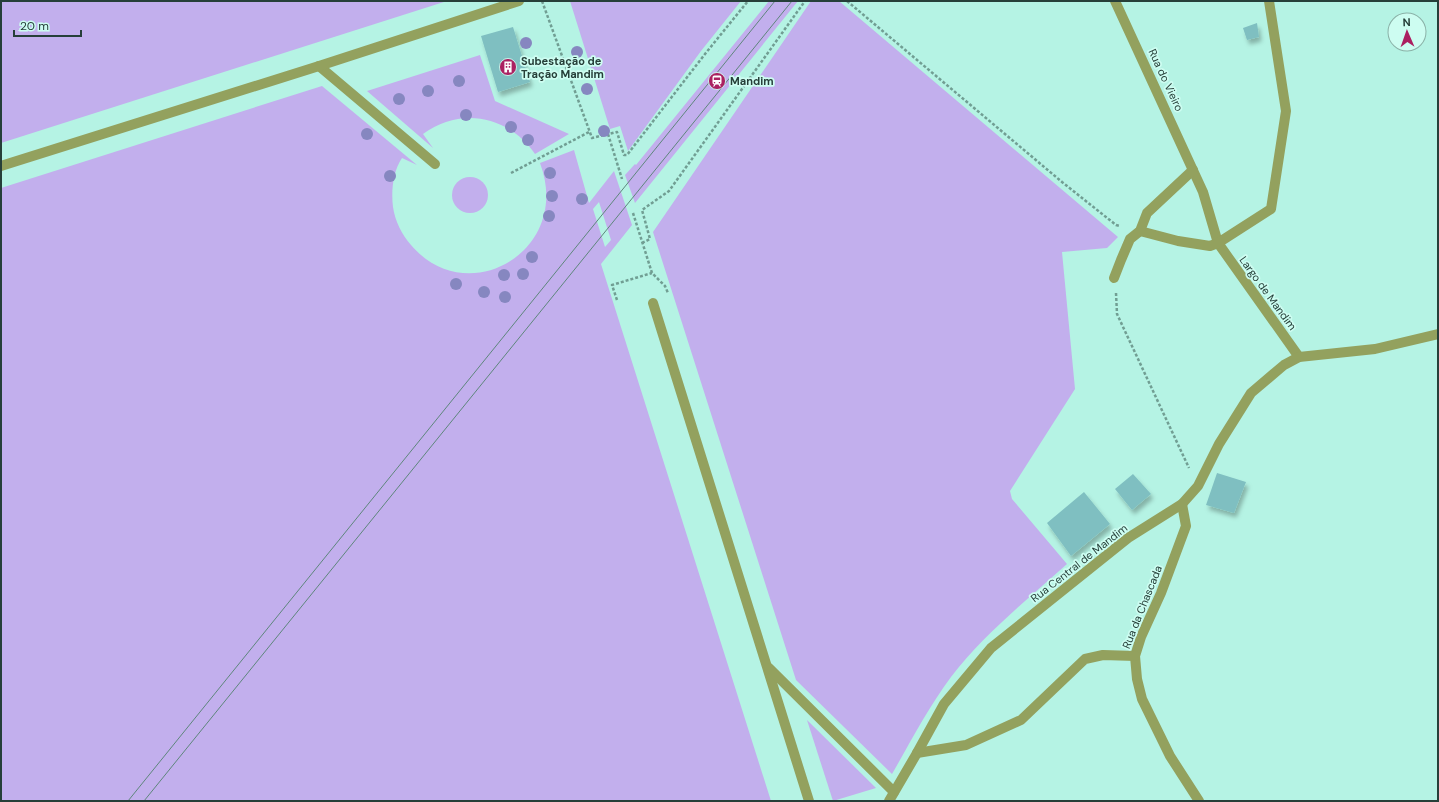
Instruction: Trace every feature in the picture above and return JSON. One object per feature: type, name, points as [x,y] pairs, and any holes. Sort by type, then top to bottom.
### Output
[{"type":"street","points":[[1,166],[319,66],[519,1]]},
{"type":"street","name":"Rua do Vieiro","points":[[1115,1],[1193,170]]},
{"type":"street","points":[[1140,230],[1178,241],[1210,246],[1218,243],[1270,210],[1286,111],[1270,1]]},
{"type":"street","points":[[319,66],[435,164]]},
{"type":"street","points":[[1114,278],[1130,239],[1140,230],[1147,213],[1193,170]]},
{"type":"street","name":"Largo de Mandim","points":[[1193,170],[1203,192],[1218,243],[1299,357]]},
{"type":"street","points":[[653,303],[809,801]]},
{"type":"street","name":"Rua Central de Mandim","points":[[889,801],[944,704],[991,648],[1128,538],[1182,504],[1198,486],[1219,444],[1251,393],[1284,365],[1299,357],[1375,349],[1438,334]]},
{"type":"street","name":"Rua da Chascada","points":[[1182,504],[1186,526],[1161,593],[1141,637],[1135,656],[1137,679],[1142,699],[1170,756],[1199,801]]},
{"type":"street","points":[[917,753],[966,745],[1020,720],[1085,660],[1103,655],[1135,656]]},
{"type":"street","points":[[767,666],[894,792]]},
{"type":"path","points":[[542,1],[592,138],[617,132],[624,155],[628,155],[705,54],[748,1]]},
{"type":"path","points":[[642,243],[650,239],[642,210],[669,191],[805,1]]},
{"type":"path","points":[[847,1],[1056,177],[1116,225],[1140,230]]},
{"type":"path","points":[[511,173],[589,132]]},
{"type":"path","points":[[608,134],[622,179]]},
{"type":"path","points":[[633,213],[652,273],[665,286]]},
{"type":"path","points":[[617,300],[612,285],[652,273]]},
{"type":"path","points":[[1114,278],[1117,314],[1198,486]]},
{"type":"shaded area","points":[[1,1],[447,1],[1,143]]},
{"type":"shaded area","points":[[570,1],[741,1],[701,51],[628,151],[620,126],[610,129]]},
{"type":"shaded area","points":[[769,1],[798,1],[635,203],[625,175],[635,164],[636,165]]},
{"type":"shaded area","points":[[811,1],[839,1],[1118,237],[1107,248],[1062,252],[1075,389],[1010,491],[1012,499],[1067,564],[1006,618],[964,661],[935,701],[892,774],[796,680],[653,232]]},
{"type":"shaded area","points":[[480,55],[495,101],[569,134],[535,154],[524,141],[512,131],[484,119],[468,118],[453,120],[438,125],[423,134],[433,148],[367,91]]},
{"type":"shaded area","points":[[322,86],[417,165],[402,158],[399,163],[393,181],[392,194],[393,207],[397,223],[411,245],[434,264],[460,273],[486,271],[509,262],[529,245],[542,222],[546,194],[540,163],[574,150],[589,203],[614,171],[632,225],[601,264],[771,801],[1,801],[1,188]],"holes":[[[599,202],[611,240],[605,247],[593,209]]]},
{"type":"shaded area","points":[[474,177],[483,182],[487,188],[487,202],[483,208],[474,213],[466,213],[457,208],[453,202],[452,191],[457,182],[463,178]]},
{"type":"shaded area","points":[[807,720],[876,788],[833,801]]},
{"type":"building","points":[[1257,23],[1259,37],[1247,40],[1243,28]]},
{"type":"building","name":"Subestação de Tração Mandim","points":[[513,27],[530,82],[498,92],[481,36]]},
{"type":"building","points":[[1217,473],[1246,482],[1234,513],[1206,505]]},
{"type":"building","points":[[1133,474],[1151,494],[1132,510],[1115,489]]},
{"type":"building","points":[[1084,492],[1110,524],[1071,556],[1047,523]]},
{"type":"tram line","points":[[128,801],[775,1]]},
{"type":"tram line","points":[[144,801],[792,1]]},
{"type":"place","name":"Subestação de Tração Mandim","points":[[508,67]]},
{"type":"place","name":"Mandim","points":[[717,81]]}]
